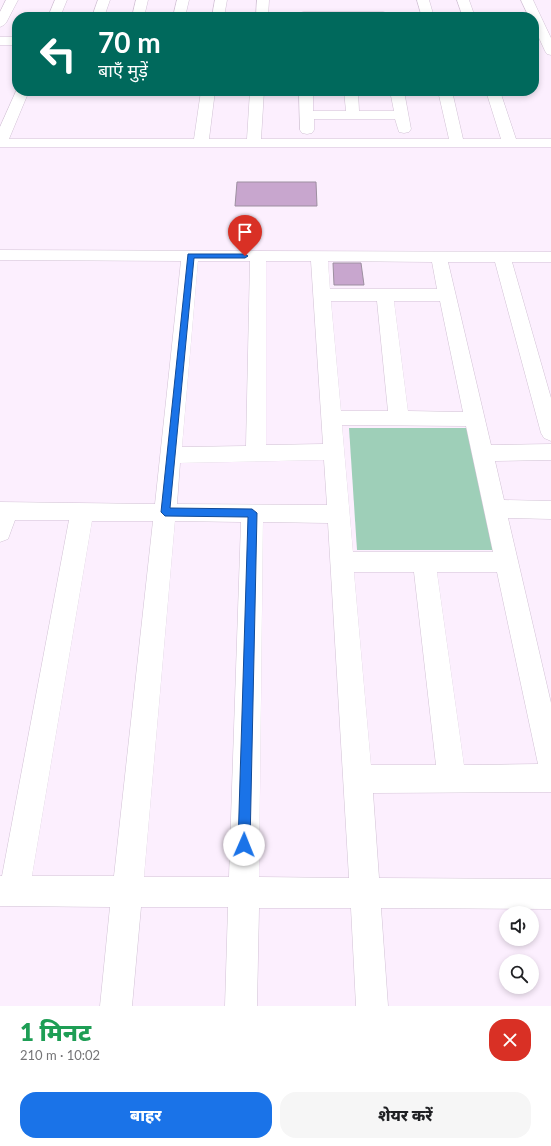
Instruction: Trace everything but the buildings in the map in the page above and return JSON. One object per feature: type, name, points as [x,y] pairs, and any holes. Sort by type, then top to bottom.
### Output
[{"type":"street","points":[[4,24],[12,0]]},
{"type":"street","points":[[56,12],[61,0]]},
{"type":"street","points":[[100,12],[104,0]]},
{"type":"street","points":[[139,12],[142,0]]},
{"type":"street","points":[[180,12],[183,0]]},
{"type":"street","points":[[219,12],[221,0]]},
{"type":"street","points":[[262,12],[263,0]]},
{"type":"street","points":[[304,0],[304,12]]},
{"type":"street","points":[[340,0],[341,12]]},
{"type":"street","points":[[380,0],[382,12]]},
{"type":"street","points":[[423,0],[427,12]]},
{"type":"street","points":[[463,0],[467,12]]},
{"type":"street","points":[[527,0],[531,12]]},
{"type":"street","points":[[539,30],[549,48]]},
{"type":"street","points":[[0,41],[12,41]]},
{"type":"street","points":[[539,45],[549,48]]},
{"type":"street","points":[[20,96],[0,143],[551,143]]},
{"type":"street","points":[[201,143],[207,96]]},
{"type":"street","points":[[254,143],[257,96]]},
{"type":"street","points":[[306,96],[307,143]]},
{"type":"street","points":[[351,96],[353,115]]},
{"type":"street","points":[[398,96],[407,142]]},
{"type":"street","points":[[446,96],[457,142]]},
{"type":"street","points":[[495,96],[510,143]]},
{"type":"street","points":[[306,115],[402,115]]},
{"type":"street","points":[[0,255],[551,257]]},
{"type":"street","points":[[116,1006],[190,256]]},
{"type":"street","points":[[256,453],[258,256]]},
{"type":"street","points":[[319,256],[358,779],[372,1006]]},
{"type":"street","points":[[439,257],[551,762]]},
{"type":"street","points":[[502,257],[551,433]]},
{"type":"street","points":[[322,295],[447,295]]},
{"type":"street","points":[[385,295],[399,419]]},
{"type":"street","points":[[331,418],[475,419]]},
{"type":"street","points":[[171,455],[334,452]]},
{"type":"street","points":[[482,453],[551,452]]},
{"type":"street","points":[[495,509],[551,510]]},
{"type":"street","points":[[0,533],[3,511],[338,514]]},
{"type":"street","points":[[82,512],[7,891],[551,894]]},
{"type":"street","points":[[241,1006],[252,513]]},
{"type":"street","points":[[342,562],[507,562]]},
{"type":"street","points":[[424,562],[452,778]]},
{"type":"street","points":[[358,779],[551,778]]},
{"type":"green space","points":[[349,428],[470,428],[494,550],[357,550]]},
{"type":"route","points":[[244,845],[252,513],[165,512],[190,256],[245,256]]}]
